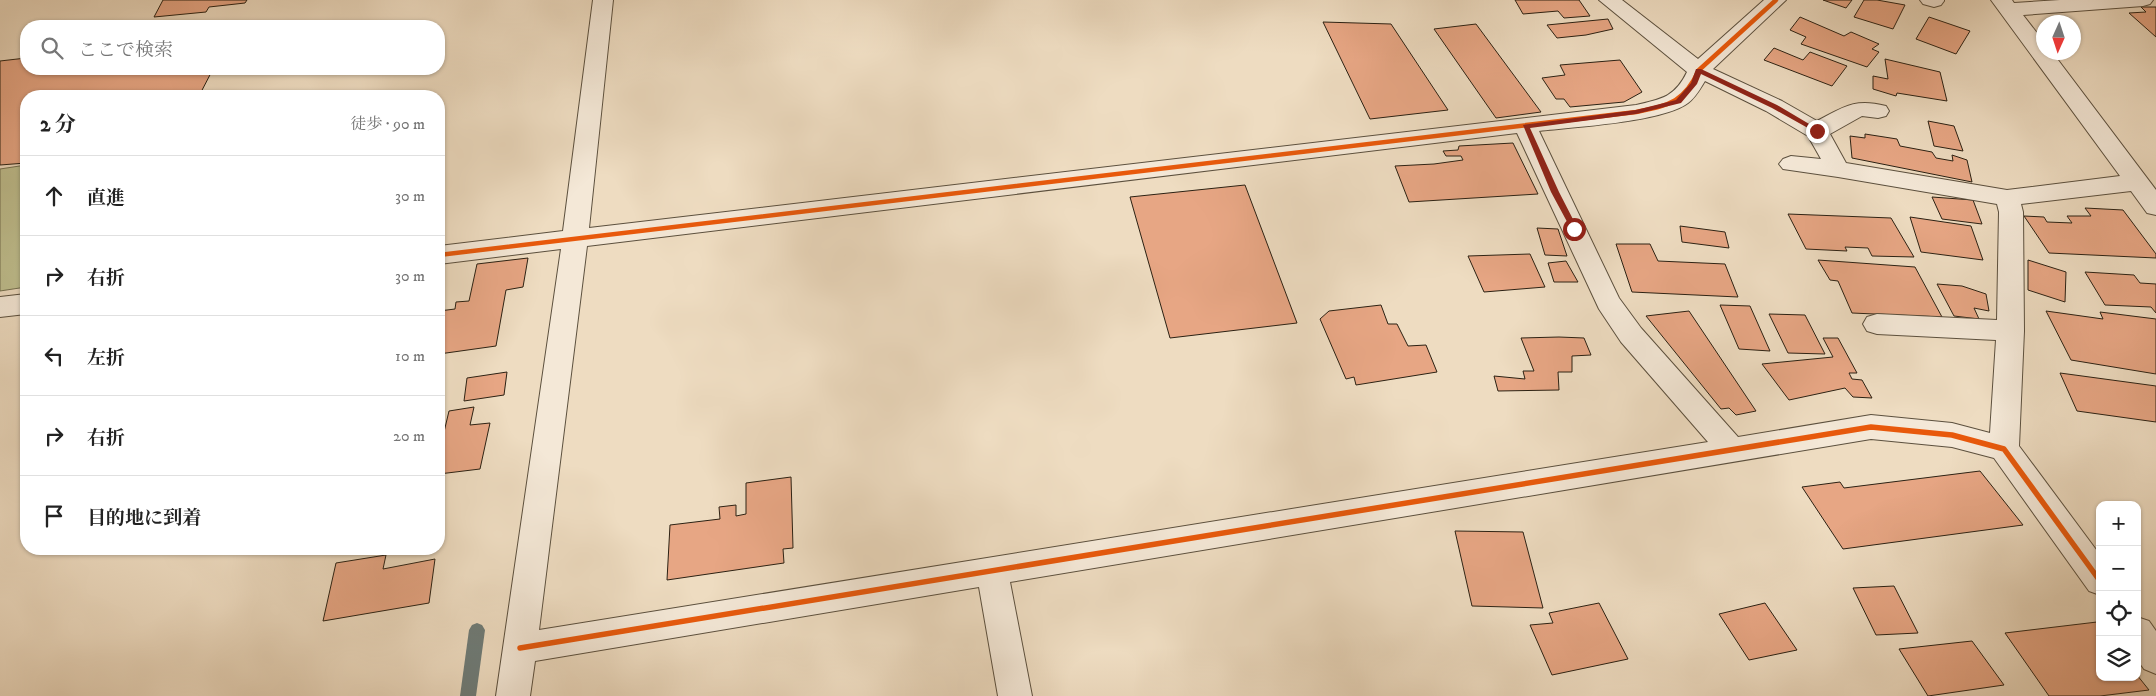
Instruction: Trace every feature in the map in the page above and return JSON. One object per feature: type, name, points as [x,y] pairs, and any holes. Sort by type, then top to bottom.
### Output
[{"type":"street","points":[[513,696],[575,238],[603,0]]},
{"type":"street","points":[[1609,0],[1699,70],[1774,106],[1817,131],[1838,169]]},
{"type":"street","points":[[445,253],[1526,127],[1636,112],[1679,101],[1694,84],[1699,70],[1776,0]]},
{"type":"street","points":[[2005,5],[2143,0]]},
{"type":"street","points":[[2005,5],[2156,207]]},
{"type":"street","points":[[1817,131],[1859,109],[1878,112]]},
{"type":"street","points":[[1526,127],[1608,302],[1631,335],[1732,450]]},
{"type":"street","points":[[1791,164],[1838,169],[2007,198],[2136,182]]},
{"type":"street","points":[[2004,449],[2010,331],[2011,212],[2007,198]]},
{"type":"street","points":[[0,307],[20,305]]},
{"type":"street","points":[[1877,324],[2010,331]]},
{"type":"street","points":[[520,648],[1872,426],[1952,435],[2004,449],[2096,576]]},
{"type":"street","points":[[992,570],[1015,696]]},
{"type":"street","points":[[2140,636],[2156,658]]},
{"type":"green space","points":[[20,166],[20,288],[0,291],[0,169]]},
{"type":"building","points":[[163,0],[247,0],[245,3],[209,7],[206,12],[154,17]]},
{"type":"building","points":[[1515,0],[1579,0],[1590,16],[1564,18],[1558,11],[1523,14]]},
{"type":"building","points":[[1823,0],[1852,0],[1846,8]]},
{"type":"building","points":[[1864,0],[1877,0],[1905,5],[1893,29],[1854,17]]},
{"type":"building","points":[[2141,7],[2156,7],[2156,37],[2129,13],[2146,12]]},
{"type":"building","points":[[1800,17],[1844,36],[1851,32],[1879,44],[1872,49],[1879,52],[1867,67],[1801,44],[1806,37],[1790,30]]},
{"type":"building","points":[[1929,17],[1970,31],[1956,54],[1916,39]]},
{"type":"building","points":[[1608,19],[1613,29],[1586,35],[1557,38],[1547,25]]},
{"type":"building","points":[[1323,22],[1391,24],[1448,110],[1370,119]]},
{"type":"building","points":[[1476,24],[1541,112],[1496,118],[1434,29]]},
{"type":"building","points":[[1774,48],[1803,60],[1810,52],[1847,66],[1832,86],[1764,60]]},
{"type":"building","points":[[20,59],[20,75],[210,75],[202,90],[20,90],[20,163],[0,165],[0,61]]},
{"type":"building","points":[[1885,59],[1940,72],[1947,101],[1897,93],[1896,96],[1873,89],[1873,76],[1888,79]]},
{"type":"building","points":[[1620,60],[1642,92],[1624,102],[1570,107],[1564,99],[1556,99],[1542,78],[1565,75],[1560,65]]},
{"type":"building","points":[[1928,121],[1954,126],[1963,151],[1934,146]]},
{"type":"building","points":[[1865,134],[1897,139],[1900,146],[1932,152],[1936,158],[1953,161],[1952,155],[1967,160],[1972,182],[1852,158],[1850,136],[1865,138]]},
{"type":"building","points":[[1513,143],[1538,194],[1409,202],[1395,166],[1463,160],[1461,156],[1446,156],[1443,151],[1458,150],[1459,146]]},
{"type":"building","points":[[1245,185],[1297,323],[1170,338],[1130,197]]},
{"type":"building","points":[[1932,197],[1973,200],[1982,224],[1942,219]]},
{"type":"building","points":[[2085,208],[2123,210],[2156,254],[2156,258],[2049,253],[2024,216],[2044,217],[2047,222],[2072,223],[2067,216],[2091,216]]},
{"type":"building","points":[[1788,214],[1891,218],[1914,257],[1872,256],[1868,248],[1845,247],[1847,251],[1806,249]]},
{"type":"building","points":[[1910,217],[1971,226],[1983,260],[1921,252]]},
{"type":"building","points":[[1680,226],[1725,232],[1729,248],[1682,242]]},
{"type":"building","points":[[1537,228],[1558,229],[1567,256],[1545,255]]},
{"type":"building","points":[[1616,244],[1650,244],[1658,261],[1725,264],[1738,297],[1632,292]]},
{"type":"building","points":[[1530,254],[1545,287],[1484,292],[1468,256]]},
{"type":"building","points":[[528,258],[523,287],[506,290],[496,346],[445,353],[445,310],[455,309],[456,302],[469,301],[477,264]]},
{"type":"building","points":[[1818,260],[1915,267],[1942,317],[1852,313],[1838,281],[1830,280]]},
{"type":"building","points":[[2028,260],[2066,272],[2065,302],[2028,290]]},
{"type":"building","points":[[1566,261],[1578,282],[1554,282],[1548,263]]},
{"type":"building","points":[[2085,272],[2134,275],[2140,283],[2156,284],[2156,313],[2151,307],[2105,305]]},
{"type":"building","points":[[1937,284],[1962,286],[1986,294],[1989,311],[1974,308],[1979,319],[1954,316]]},
{"type":"building","points":[[1381,305],[1388,324],[1397,324],[1408,346],[1426,345],[1437,372],[1356,385],[1354,377],[1346,379],[1320,319],[1329,311]]},
{"type":"building","points":[[1720,305],[1750,306],[1770,351],[1739,349]]},
{"type":"building","points":[[1689,311],[1756,411],[1736,415],[1729,408],[1721,409],[1646,316]]},
{"type":"building","points":[[2046,311],[2103,319],[2100,312],[2156,319],[2156,374],[2071,360]]},
{"type":"building","points":[[1769,314],[1805,315],[1825,354],[1788,353]]},
{"type":"building","points":[[1521,338],[1584,338],[1591,355],[1572,356],[1572,372],[1558,372],[1559,390],[1498,391],[1494,376],[1525,379],[1523,371],[1534,371]]},
{"type":"building","points":[[1823,338],[1838,338],[1857,373],[1849,373],[1852,379],[1862,380],[1872,398],[1853,397],[1845,388],[1789,400],[1762,364],[1833,357]]},
{"type":"building","points":[[507,372],[504,395],[464,401],[467,378]]},
{"type":"building","points":[[2060,373],[2156,386],[2156,422],[2077,411]]},
{"type":"building","points":[[474,407],[470,425],[490,423],[480,469],[445,473],[445,428],[449,411]]},
{"type":"building","points":[[1980,471],[2023,525],[1843,549],[1802,487],[1840,482],[1844,488]]},
{"type":"building","points":[[791,477],[793,548],[783,549],[784,563],[667,580],[670,525],[720,519],[719,507],[736,505],[736,516],[746,514],[746,483]]},
{"type":"building","points":[[1455,531],[1523,532],[1543,608],[1472,606]]},
{"type":"building","points":[[386,555],[383,569],[435,559],[429,603],[323,621],[336,563]]},
{"type":"building","points":[[1894,586],[1918,633],[1876,635],[1853,588]]},
{"type":"building","points":[[1599,603],[1628,659],[1552,675],[1530,625],[1553,623],[1549,613]]},
{"type":"building","points":[[1765,603],[1797,650],[1749,660],[1719,614]]},
{"type":"building","points":[[2096,622],[2096,681],[2141,680],[2149,690],[2100,696],[2049,696],[2005,633]]},
{"type":"building","points":[[1972,641],[2004,685],[1928,696],[1899,649]]},
{"type":"waterway","points":[[468,696],[477,630]]},
{"type":"cycle path","points":[[445,254],[1636,112],[1667,105],[1682,97],[1694,82],[1699,70],[1776,0]]},
{"type":"cycle path","points":[[520,648],[1871,427],[1952,435],[2004,449],[2096,576]]},
{"type":"route","points":[[1574,229],[1526,127],[1636,112],[1679,101],[1694,84],[1699,70],[1774,106],[1817,131]]}]
